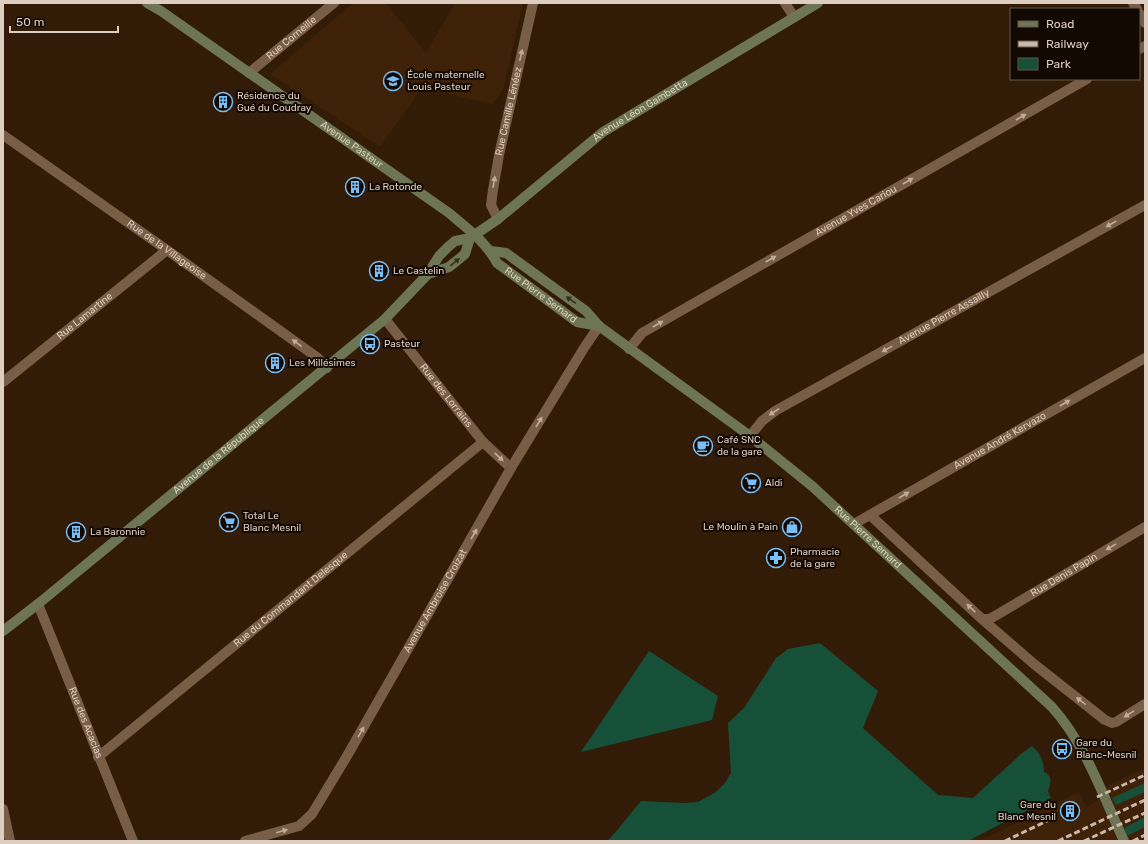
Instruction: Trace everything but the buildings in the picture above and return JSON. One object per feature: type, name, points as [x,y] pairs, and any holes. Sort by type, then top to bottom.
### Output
[{"type":"main road","name":"Avenue Pasteur","points":[[147,3],[161,11],[449,213],[472,236]]},
{"type":"main road","name":"Avenue Léon Gambetta","points":[[472,236],[498,220],[603,132],[818,3]]},
{"type":"main road","name":"Rue Pierre Semard","points":[[472,236],[491,251],[497,263],[577,322],[598,326]]},
{"type":"main road","name":"Avenue de la République","points":[[428,274],[448,267],[465,254],[472,236]]},
{"type":"main road","name":"Avenue de la République","points":[[3,631],[327,368],[385,319],[428,274],[439,256],[455,241],[472,236]]},
{"type":"main road","name":"Rue Pierre Semard","points":[[491,251],[506,253],[586,311],[598,326],[750,436],[812,486],[1052,707],[1074,736],[1124,841]]},
{"type":"street","name":"Rue Corneille","points":[[250,73],[334,3]]},
{"type":"street","name":"Rue Camille Lénéez","points":[[498,220],[491,205],[493,190],[499,155],[533,3]]},
{"type":"street","points":[[785,3],[794,17]]},
{"type":"street","name":"Avenue Yves Cariou","points":[[629,348],[642,333],[1085,80]]},
{"type":"street","name":"Rue de la Villageoise","points":[[3,135],[318,358],[327,368]]},
{"type":"street","name":"Avenue Pierre Assailly","points":[[750,436],[762,421],[775,412],[1145,205]]},
{"type":"street","name":"Rue Lamartine","points":[[3,382],[166,250]]},
{"type":"street","name":"Rue des Lorrains","points":[[385,319],[483,442],[511,468]]},
{"type":"street","name":"Avenue Ambroise Croizat","points":[[245,841],[299,826],[312,814],[511,468],[598,326]]},
{"type":"street","name":"Avenue André Kervazo","points":[[854,524],[1145,358]]},
{"type":"street","name":"Rue du Commandant Delesque","points":[[98,757],[483,442]]},
{"type":"street","name":"Rue Pierre Semard","points":[[870,515],[982,619],[1034,664],[1106,720],[1112,724],[1145,704]]},
{"type":"street","name":"Rue Denis Papin","points":[[982,619],[995,616],[1145,527]]},
{"type":"street","name":"Rue des Acacias","points":[[38,604],[98,757],[133,841]]},
{"type":"street","points":[[3,809],[10,841]]},
{"type":"shaded area","name":"École maternelle Louis Pasteur","points":[[353,3],[386,3],[426,53],[455,3],[523,3],[503,90],[492,104],[422,88],[380,147],[270,74]]},
{"type":"shaded area","points":[[1145,768],[1145,841],[979,841],[1079,792],[1086,807],[1099,800],[1109,785]]},
{"type":"green space","points":[[820,643],[878,691],[863,728],[938,795],[973,798],[1021,754],[1032,746],[1041,758],[1044,772],[1050,778],[1048,791],[1051,798],[968,841],[607,841],[641,801],[683,803],[698,802],[716,792],[724,784],[731,773],[728,723],[744,708],[776,658],[788,649]]},
{"type":"green space","points":[[649,651],[718,696],[712,720],[581,752]]},
{"type":"green space","points":[[1145,783],[1145,792],[1116,805],[1112,798]]},
{"type":"green space","points":[[1145,817],[1145,827],[1127,836],[1124,828]]},
{"type":"railway","points":[[1097,797],[1145,775]]},
{"type":"railway","points":[[1058,841],[1145,800]]},
{"type":"railway","points":[[1084,841],[1145,813]]},
{"type":"railway","points":[[1005,841],[1049,820]]},
{"type":"railway","points":[[1133,841],[1145,835]]},
{"type":"place","name":"École maternelle Louis Pasteur","points":[[393,81]]},
{"type":"place","name":"Résidence du Gué du Coudray","points":[[223,102]]},
{"type":"place","name":"La Rotonde","points":[[355,187]]},
{"type":"place","name":"Le Castelin","points":[[379,271]]},
{"type":"place","name":"Pasteur","points":[[370,344]]},
{"type":"place","name":"Les Millésimes","points":[[275,363]]},
{"type":"place","name":"Café SNC de la gare","points":[[703,446]]},
{"type":"place","name":"Aldi","points":[[751,483]]},
{"type":"place","name":"Total Le Blanc Mesnil","points":[[229,522]]},
{"type":"place","name":"Le Moulin à Pain","points":[[792,527]]},
{"type":"place","name":"La Baronnie","points":[[76,532]]},
{"type":"place","name":"Pharmacie de la gare","points":[[776,558]]},
{"type":"place","name":"Gare du Blanc-Mesnil","points":[[1062,749]]},
{"type":"place","name":"Gare du Blanc Mesnil","points":[[1070,811]]}]
